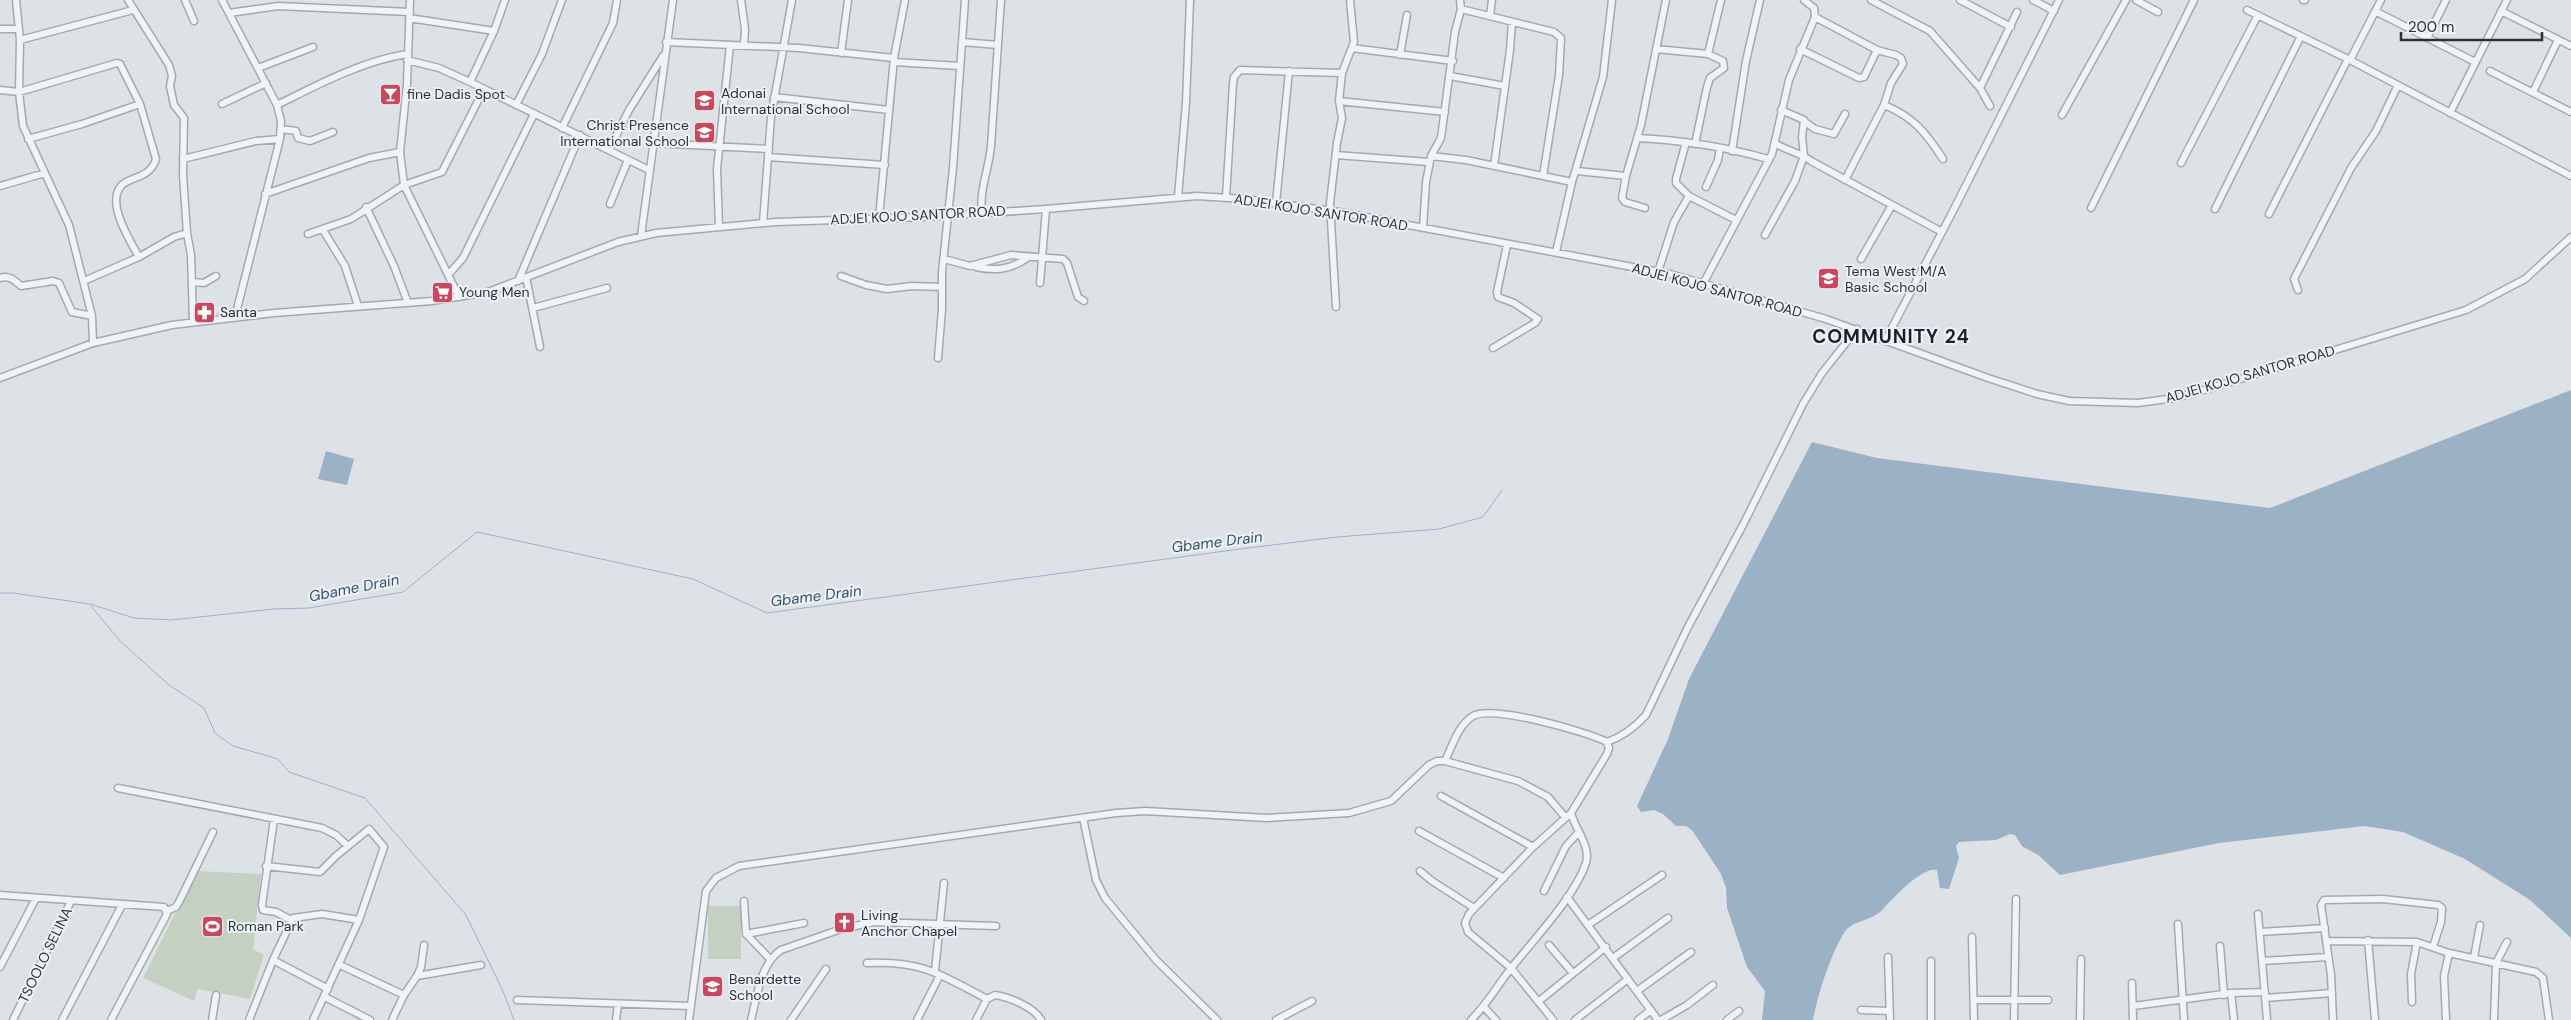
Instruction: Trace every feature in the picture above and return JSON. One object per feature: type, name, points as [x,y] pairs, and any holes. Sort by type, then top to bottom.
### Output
[{"type":"street","points":[[16,0],[20,40],[19,92],[28,138],[69,225],[92,316],[93,343]]},
{"type":"street","points":[[128,0],[169,65],[172,76],[170,86],[174,104],[184,118],[183,159],[187,234],[191,255],[193,322]]},
{"type":"street","points":[[185,0],[194,20]]},
{"type":"street","points":[[222,0],[277,105],[281,129],[235,317]]},
{"type":"street","points":[[410,0],[400,152],[404,185],[459,297]]},
{"type":"street","points":[[470,82],[494,31],[505,0]]},
{"type":"street","points":[[516,105],[550,36],[562,0]]},
{"type":"street","points":[[562,128],[612,24],[617,0]]},
{"type":"street","points":[[641,236],[652,143],[673,0]]},
{"type":"street","points":[[741,0],[745,29],[744,45]]},
{"type":"street","points":[[763,223],[774,97],[792,0]]},
{"type":"street","points":[[841,53],[848,0]]},
{"type":"street","points":[[879,218],[894,60],[904,0]]},
{"type":"street","points":[[938,358],[942,309],[941,287],[965,0]]},
{"type":"street","points":[[982,213],[980,199],[990,163],[1001,0]]},
{"type":"street","points":[[1178,197],[1186,103],[1190,0]]},
{"type":"street","points":[[1336,307],[1330,210],[1342,118],[1339,101],[1342,73],[1352,48],[1354,31],[1350,19],[1350,0]]},
{"type":"street","points":[[1422,228],[1430,159],[1441,138],[1453,61],[1455,32],[1461,9],[1460,0]]},
{"type":"street","points":[[1490,16],[1492,0]]},
{"type":"street","points":[[1556,252],[1572,182],[1577,171],[1603,77],[1612,0]]},
{"type":"street","points":[[1645,208],[1624,202],[1622,198],[1637,138],[1666,0]]},
{"type":"street","points":[[1708,54],[1721,0]]},
{"type":"street","points":[[1732,151],[1746,61],[1760,0]]},
{"type":"street","points":[[1703,284],[1775,143],[1781,110],[1800,49],[1815,18],[1814,8],[1804,0]]},
{"type":"street","points":[[1871,0],[1930,31],[1980,88],[1990,106]]},
{"type":"street","points":[[2033,0],[2054,11]]},
{"type":"street","points":[[1885,341],[2059,0]]},
{"type":"street","points":[[2062,115],[2126,0]]},
{"type":"street","points":[[2136,0],[2158,12]]},
{"type":"street","points":[[2091,208],[2194,0]]},
{"type":"street","points":[[2269,214],[2381,0]]},
{"type":"street","points":[[2427,38],[2446,0]]},
{"type":"street","points":[[2450,112],[2507,0]]},
{"type":"street","points":[[1965,1],[2011,27]]},
{"type":"street","points":[[229,13],[278,6],[410,15],[494,31]]},
{"type":"street","points":[[1461,9],[1554,32],[1561,38],[1559,75],[1543,176]]},
{"type":"street","points":[[20,40],[133,10]]},
{"type":"street","points":[[2247,10],[2349,59],[2571,176]]},
{"type":"street","points":[[2376,11],[2475,62]]},
{"type":"street","points":[[2502,11],[2571,46]]},
{"type":"street","points":[[1980,88],[2017,12]]},
{"type":"street","points":[[1400,55],[1407,15]]},
{"type":"street","points":[[2181,162],[2258,15]]},
{"type":"street","points":[[1815,18],[1878,50],[1896,55],[1901,58],[1903,64],[1891,83],[1884,105],[1845,180]]},
{"type":"street","points":[[1494,166],[1512,22]]},
{"type":"street","points":[[0,29],[19,30]]},
{"type":"street","points":[[2216,209],[2301,36]]},
{"type":"street","points":[[2532,92],[2558,40]]},
{"type":"street","points":[[666,42],[783,48],[960,66]]},
{"type":"street","points":[[962,42],[998,44]]},
{"type":"street","points":[[719,227],[716,169],[730,45]]},
{"type":"street","points":[[258,68],[313,47]]},
{"type":"street","points":[[1352,48],[1400,55],[1437,57],[1453,61]]},
{"type":"street","points":[[1656,49],[1708,54],[1723,61],[1724,68],[1710,78],[1695,144]]},
{"type":"street","points":[[1800,49],[1859,78],[1864,77],[1878,50]]},
{"type":"street","points":[[609,150],[629,110],[664,55]]},
{"type":"street","points":[[277,105],[318,84],[390,57],[407,57],[439,68],[470,82],[649,170]]},
{"type":"street","points":[[0,90],[19,92],[120,64],[140,104],[156,161],[147,173],[122,185],[117,192],[119,222],[140,257]]},
{"type":"street","points":[[1226,197],[1234,77],[1240,70],[1342,73]]},
{"type":"street","points":[[1276,202],[1289,71]]},
{"type":"street","points":[[2490,71],[2571,112]]},
{"type":"street","points":[[1450,76],[1505,86]]},
{"type":"street","points":[[222,104],[266,83]]},
{"type":"street","points":[[2298,290],[2294,279],[2351,168],[2376,131],[2398,85]]},
{"type":"street","points":[[308,234],[351,219],[366,207],[404,185],[438,175],[445,169],[484,89]]},
{"type":"street","points":[[774,97],[889,110]]},
{"type":"street","points":[[1339,101],[1445,112]]},
{"type":"street","points":[[28,138],[82,124],[140,104]]},
{"type":"street","points":[[1884,105],[1897,110],[1928,134],[1943,159]]},
{"type":"street","points":[[1781,110],[1804,120],[1808,126],[1834,134],[1845,114]]},
{"type":"street","points":[[448,274],[463,258],[534,114]]},
{"type":"street","points":[[1765,235],[1795,181],[1804,156],[1804,120]]},
{"type":"street","points":[[281,129],[296,131],[298,138],[310,141],[333,132]]},
{"type":"street","points":[[518,281],[580,135]]},
{"type":"street","points":[[1637,138],[1686,142],[1768,159]]},
{"type":"street","points":[[183,159],[256,141],[280,139]]},
{"type":"street","points":[[1686,142],[1676,183],[1690,196],[1736,220]]},
{"type":"street","points":[[652,143],[769,149]]},
{"type":"street","points":[[1775,143],[1789,151],[1804,156],[1942,232]]},
{"type":"street","points":[[1706,187],[1718,160],[1720,148]]},
{"type":"street","points":[[265,194],[369,158],[400,152]]},
{"type":"street","points":[[1336,155],[1430,159],[1494,166],[1572,182]]},
{"type":"street","points":[[768,157],[885,165]]},
{"type":"street","points":[[610,204],[628,160]]},
{"type":"street","points":[[1577,171],[1626,176]]},
{"type":"street","points":[[0,186],[45,173]]},
{"type":"street","points":[[1658,272],[1668,248],[1674,222],[1690,196]]},
{"type":"street","name":"ADJEI KOJO SANTOR ROAD","points":[[0,378],[93,343],[131,333],[193,322],[459,297],[494,291],[618,242],[641,236],[763,223],[948,216],[1178,197],[1226,197],[1330,210],[1507,245],[1556,252],[1658,272],[1857,329],[1885,341],[2037,394],[2069,401],[2138,403],[2175,398],[2466,310],[2525,279],[2571,236]]},
{"type":"street","points":[[1861,259],[1892,205]]},
{"type":"street","points":[[366,207],[394,266],[408,302]]},
{"type":"street","points":[[1040,284],[1040,257],[1046,209]]},
{"type":"street","points":[[323,230],[345,266],[358,306]]},
{"type":"street","points":[[84,281],[140,257],[174,237],[187,234]]},
{"type":"street","points":[[1492,348],[1536,323],[1538,318],[1514,303],[1498,297],[1497,292],[1507,245]]},
{"type":"street","points":[[974,266],[1002,257],[1018,255],[1026,258],[1040,257],[1065,261],[1078,296],[1084,301]]},
{"type":"street","points":[[944,259],[964,266],[991,270],[1010,268],[1026,258]]},
{"type":"street","points":[[0,278],[6,276],[21,286],[53,281],[58,284],[72,312],[92,316]]},
{"type":"street","points":[[192,282],[204,283],[216,276]]},
{"type":"street","points":[[841,276],[866,285],[887,289],[912,286],[941,287]]},
{"type":"street","points":[[526,277],[540,348]]},
{"type":"street","points":[[533,308],[607,288]]},
{"type":"street","points":[[1445,761],[1467,720],[1484,713],[1503,713],[1607,742],[1636,725],[1646,715],[1803,404],[1827,366],[1857,329]]},
{"type":"street","points":[[1553,1020],[1510,968],[1465,926],[1466,919],[1532,846],[1568,815],[1607,754],[1609,748],[1607,742]]},
{"type":"street","points":[[690,1020],[706,891],[716,878],[732,868],[763,860],[1145,811],[1267,818],[1349,812],[1391,802],[1429,765],[1437,761],[1445,761],[1518,781],[1548,797],[1568,815],[1579,832],[1586,849],[1586,863],[1567,897],[1510,968],[1484,1007],[1471,1020]]},
{"type":"street","points":[[118,788],[329,831],[348,846]]},
{"type":"street","points":[[1441,796],[1532,846]]},
{"type":"street","points":[[1083,818],[1096,880],[1105,898],[1156,960],[1217,1020]]},
{"type":"street","points":[[274,819],[262,894],[263,910],[276,912],[291,920]]},
{"type":"street","points":[[266,866],[320,872],[369,829],[384,848],[359,920],[313,1020]]},
{"type":"street","points":[[1419,831],[1504,878]]},
{"type":"street","points":[[111,1020],[143,963],[167,911],[176,907],[180,900],[213,832]]},
{"type":"street","points":[[1544,891],[1566,846],[1579,832]]},
{"type":"street","points":[[1420,871],[1474,908]]},
{"type":"street","points":[[1588,925],[1662,875]]},
{"type":"street","points":[[917,1020],[938,973],[944,883]]},
{"type":"street","name":"TSOOLO SELINA","points":[[0,895],[72,901],[13,1020]]},
{"type":"street","points":[[1567,897],[1660,1020],[1687,1006],[1713,985]]},
{"type":"street","points":[[0,967],[36,898]]},
{"type":"street","points":[[2014,1020],[2016,899]]},
{"type":"street","points":[[2333,1020],[2332,993],[2322,905],[2326,899],[2383,899],[2426,903],[2442,908],[2441,922],[2433,947]]},
{"type":"street","points":[[72,901],[162,906],[167,911]]},
{"type":"street","points":[[744,901],[746,934],[770,959]]},
{"type":"street","points":[[62,1020],[122,905]]},
{"type":"street","points":[[249,1020],[272,960],[291,920],[301,916],[322,914],[359,920]]},
{"type":"street","points":[[2258,914],[2267,1020]]},
{"type":"street","points":[[1613,958],[1668,918]]},
{"type":"street","points":[[746,934],[804,923]]},
{"type":"street","points":[[751,1020],[762,979],[770,959],[781,950],[864,923],[941,923],[996,926]]},
{"type":"street","points":[[2178,924],[2184,1020]]},
{"type":"street","points":[[2474,957],[2480,925]]},
{"type":"street","points":[[2260,932],[2325,928]]},
{"type":"street","points":[[1972,938],[1974,1020]]},
{"type":"street","points":[[2368,940],[2375,1020]]},
{"type":"street","points":[[2326,941],[2417,942],[2449,953],[2474,957],[2540,974],[2544,982],[2549,1020]]},
{"type":"street","points":[[2412,1002],[2411,974],[2417,942]]},
{"type":"street","points":[[2494,1020],[2496,963],[2507,942]]},
{"type":"street","points":[[392,1020],[404,995],[422,967],[424,945]]},
{"type":"street","points":[[1549,945],[1572,972]]},
{"type":"street","points":[[2220,946],[2224,994]]},
{"type":"street","points":[[1539,1001],[1572,972],[1606,947]]},
{"type":"street","points":[[1637,991],[1691,952]]},
{"type":"street","points":[[2446,1020],[2444,976],[2449,953]]},
{"type":"street","points":[[1888,957],[1890,1020]]},
{"type":"street","points":[[2262,961],[2328,958]]},
{"type":"street","points":[[2080,959],[2080,1020]]},
{"type":"street","points":[[272,960],[328,989]]},
{"type":"street","points":[[1930,1020],[1931,960]]},
{"type":"street","points":[[867,963],[908,963],[938,973],[988,999]]},
{"type":"street","points":[[340,964],[404,995]]},
{"type":"street","points":[[417,976],[481,966]]},
{"type":"street","points":[[791,1020],[826,969]]},
{"type":"street","points":[[1575,1020],[1628,979]]},
{"type":"street","points":[[2132,982],[2133,1020]]},
{"type":"street","points":[[2133,1006],[2224,994],[2332,993]]},
{"type":"street","points":[[2231,994],[2234,1020]]},
{"type":"street","points":[[212,1020],[216,995]]},
{"type":"street","points":[[976,1020],[988,999],[995,995],[1038,1018]]},
{"type":"street","points":[[325,996],[370,1020]]},
{"type":"street","points":[[517,1000],[691,1006]]},
{"type":"street","points":[[1974,1000],[2048,1000]]},
{"type":"street","points":[[1276,1020],[1312,1001]]},
{"type":"street","points":[[616,1020],[618,1004]]},
{"type":"street","points":[[1484,1007],[1496,1020]]},
{"type":"street","points":[[1638,1020],[1651,1010]]},
{"type":"street","points":[[1861,1010],[1889,1011]]},
{"type":"street","points":[[1727,1020],[1739,1012]]},
{"type":"green space","name":"Roman Park","points":[[196,871],[261,874],[253,949],[264,955],[250,999],[198,989],[194,1001],[143,978]]},
{"type":"green space","points":[[708,906],[741,906],[741,959],[708,959]]},
{"type":"water","points":[[2571,390],[2571,938],[2530,900],[2465,859],[2403,832],[2364,826],[2219,843],[2060,875],[2038,855],[2022,846],[2015,835],[2010,834],[1996,840],[1959,842],[1956,846],[1959,858],[1949,889],[1940,888],[1937,870],[1930,870],[1907,885],[1880,912],[1847,929],[1829,964],[1813,1020],[1762,1020],[1765,991],[1747,967],[1727,908],[1726,888],[1721,874],[1692,830],[1686,826],[1676,826],[1663,814],[1654,810],[1641,812],[1637,806],[1668,739],[1689,679],[1812,442],[1877,458],[2270,508]]},
{"type":"water","points":[[326,451],[354,459],[347,485],[318,479]]},
{"type":"waterway","name":"Gbame Drain","points":[[0,593],[13,593],[90,604],[134,618],[171,620],[274,609],[309,608],[403,592],[477,532],[693,579],[767,613],[1240,549],[1337,537],[1439,529],[1483,517],[1502,490]]},
{"type":"waterway","name":"Gbame Drain","points":[[91,606],[120,641],[169,685],[204,708],[215,733],[233,746],[278,759],[289,772],[365,798],[466,915],[502,989],[514,1020]]},
{"type":"place","name":"fine Dadis Spot","points":[[391,94]]},
{"type":"place","name":"Adonai International School","points":[[705,101]]},
{"type":"place","name":"Christ Presence International School","points":[[705,133]]},
{"type":"place","name":"Tema West M/A Basic School","points":[[1829,279]]},
{"type":"place","name":"Young Men","points":[[443,292]]},
{"type":"place","name":"Santa","points":[[204,312]]},
{"type":"place","name":"Living Anchor Chapel","points":[[845,923]]},
{"type":"place","name":"Roman Park","points":[[212,926]]},
{"type":"place","name":"Benardette School","points":[[713,987]]},
{"type":"district","name":"COMMUNITY 24","points":[[1891,336]]}]
